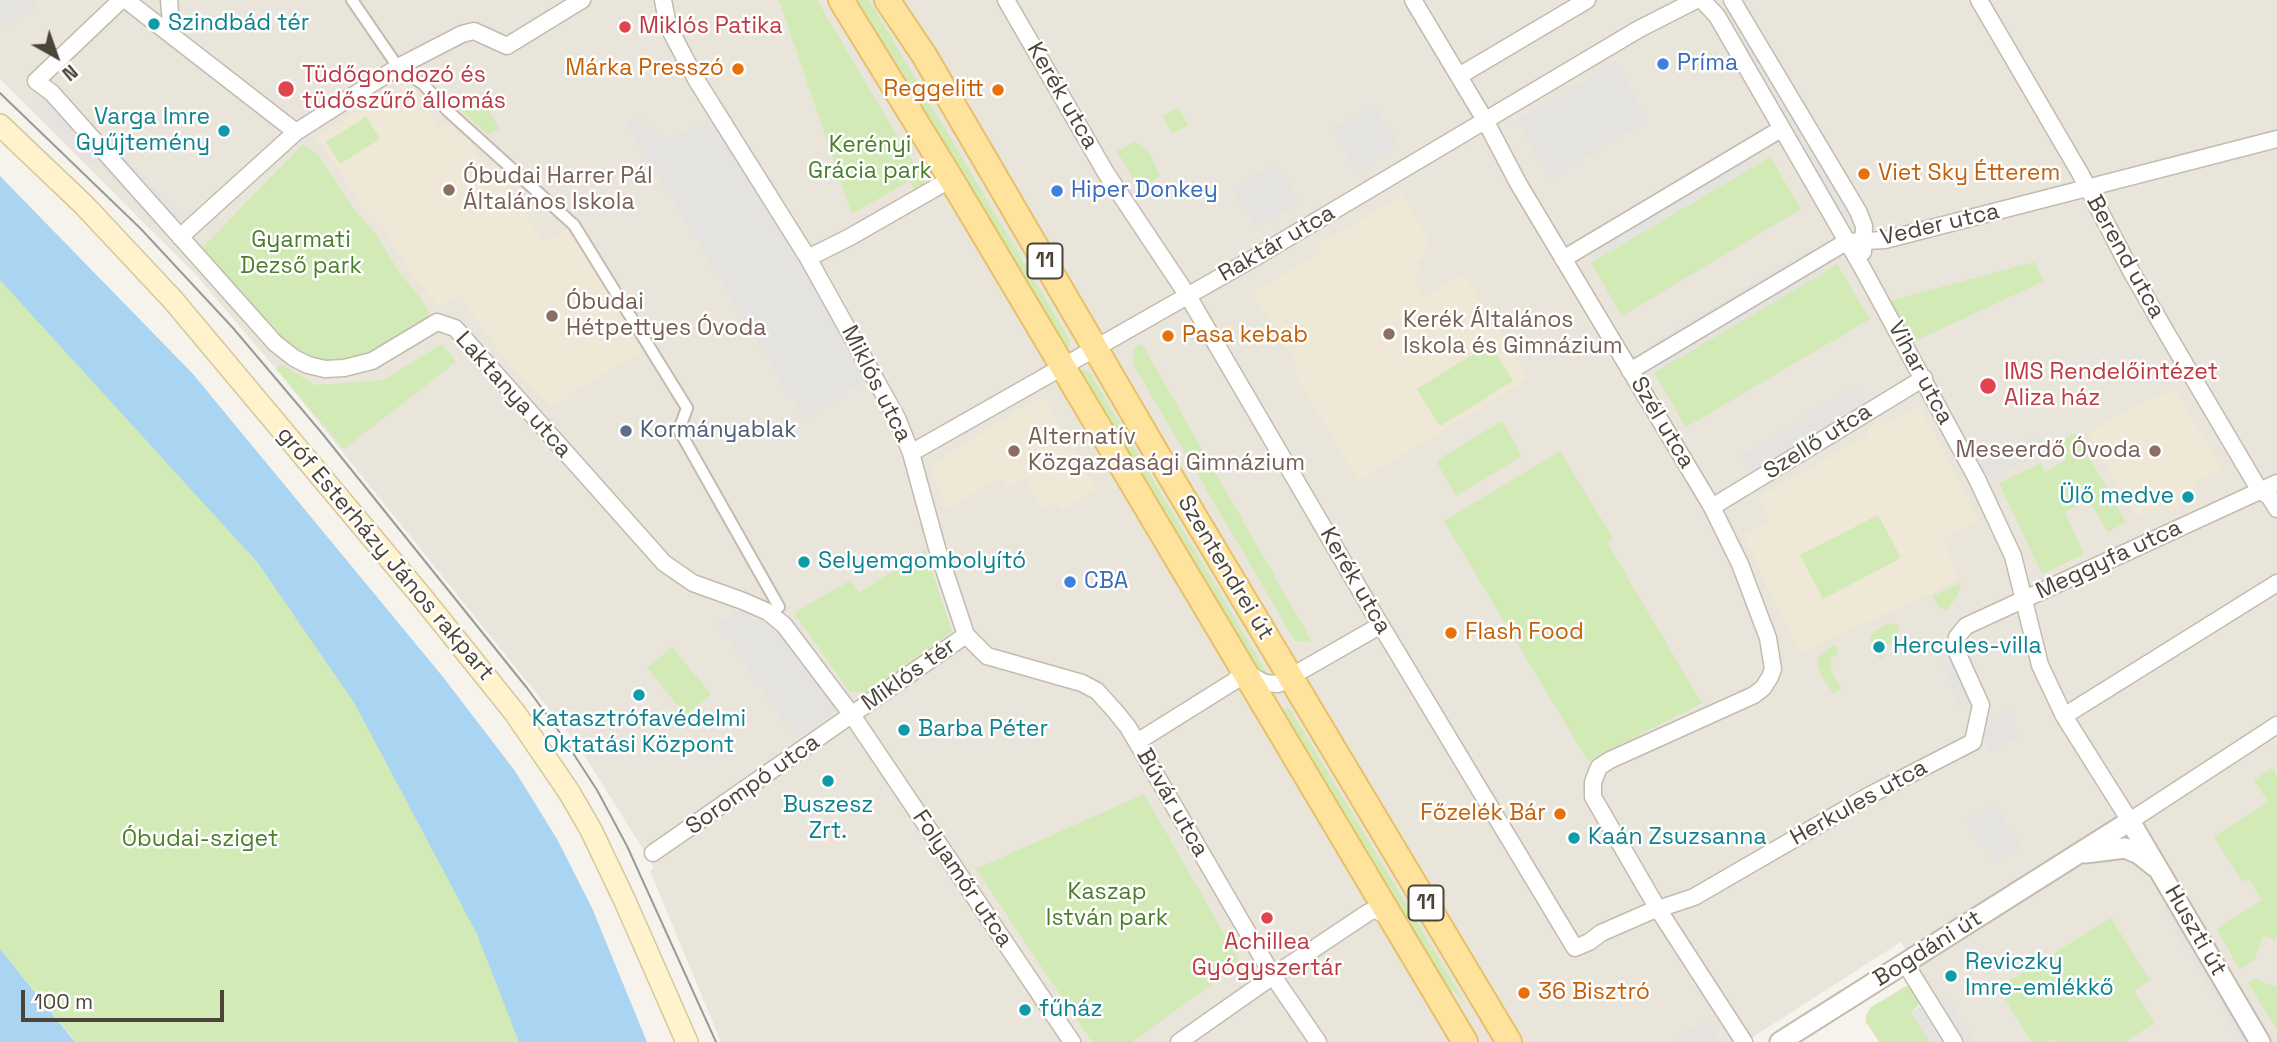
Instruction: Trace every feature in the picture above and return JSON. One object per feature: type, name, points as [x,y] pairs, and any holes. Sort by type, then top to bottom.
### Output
[{"type":"main road","name":"Szentendrei út","points":[[841,0],[951,179],[1465,1042]]},
{"type":"main road","name":"11","points":[[887,0],[924,55]]},
{"type":"main road","points":[[898,0],[924,55]]},
{"type":"main road","name":"Szentendrei út","points":[[924,55],[1509,1042]]},
{"type":"main road","name":"gróf Esterházy János rakpart","points":[[0,125],[84,205],[173,300],[515,713],[569,792],[591,830],[687,1042]]},
{"type":"street","points":[[124,0],[296,132]]},
{"type":"street","name":"Laktanya utca","points":[[124,0],[36,81],[52,93],[275,343],[308,365],[325,369],[344,368],[372,361],[437,322],[455,328],[664,563],[693,583],[768,612],[784,625],[852,715]]},
{"type":"street","points":[[169,0],[172,35]]},
{"type":"street","points":[[352,0],[398,67],[423,84],[447,111],[574,225],[687,408],[680,429],[779,607]]},
{"type":"street","points":[[180,237],[296,132],[398,67],[462,34],[474,31],[507,46],[582,0]]},
{"type":"street","name":"Miklós utca","points":[[663,0],[668,26],[697,81],[808,258],[897,418],[911,453],[937,548],[966,635]]},
{"type":"street","name":"Kerék utca","points":[[1006,0],[1107,173],[1188,296],[1575,948],[1601,933],[1658,909]]},
{"type":"street","name":"Szél utca","points":[[1413,0],[1485,120],[1518,183],[1712,507],[1740,565],[1768,638],[1772,660],[1770,677],[1754,695],[1599,767],[1593,782],[1593,797],[1658,909]]},
{"type":"street","points":[[1458,76],[1587,0]]},
{"type":"street","name":"Raktár utca","points":[[1639,29],[1671,0]]},
{"type":"street","name":"Raktár utca","points":[[911,453],[1188,296],[1639,29],[1696,0]]},
{"type":"street","name":"Vihar utca","points":[[1702,0],[1717,16],[1863,269],[1977,479],[2013,556],[2040,665],[2064,716],[2130,821]]},
{"type":"street","points":[[1732,0],[1858,211],[1864,226],[1863,269]]},
{"type":"street","name":"Berend utca","points":[[1979,0],[2088,188],[2131,271],[2260,491],[2269,496],[2277,509]]},
{"type":"street","points":[[1563,259],[1781,129]]},
{"type":"street","name":"Veder utca","points":[[1846,242],[1885,240],[2277,139]]},
{"type":"street","points":[[808,258],[951,179]]},
{"type":"street","points":[[1630,371],[1846,242]]},
{"type":"street","name":"Szellő utca","points":[[1712,507],[1924,378]]},
{"type":"street","name":"Meggyfa utca","points":[[1956,650],[1957,637],[1966,626],[2277,482]]},
{"type":"street","points":[[2064,716],[2277,583]]},
{"type":"street","points":[[1240,664],[1250,677],[1265,684],[1278,684],[1381,625]]},
{"type":"street","name":"Miklós tér","points":[[852,715],[966,635]]},
{"type":"street","name":"Búvár utca","points":[[966,635],[987,656],[1082,683],[1097,691],[1122,719],[1273,976],[1318,1042]]},
{"type":"street","name":"Herkules utca","points":[[1658,909],[1693,897],[1870,795],[1973,743],[1981,705],[1956,650]]},
{"type":"street","points":[[1137,742],[1236,680],[1240,673],[1240,664]]},
{"type":"street","name":"Sorompó utca","points":[[653,853],[852,715]]},
{"type":"street","name":"Folyamőr utca","points":[[852,715],[1072,1042]]},
{"type":"street","name":"Bogdáni út","points":[[1780,1042],[2277,725]]},
{"type":"street","name":"Huszti út","points":[[2130,821],[2260,1042]]},
{"type":"street","name":"Bogdáni út","points":[[2076,855],[2125,848],[2139,854],[2160,871]]},
{"type":"street","points":[[1658,909],[1744,1042]]},
{"type":"street","points":[[1180,1042],[1334,934],[1375,910],[1388,915],[1394,921]]},
{"type":"street","points":[[1905,963],[1954,1042]]},
{"type":"shaded area","points":[[0,0],[2277,0],[2277,1042],[1963,1042],[1901,942],[1745,1042],[721,1042],[650,871],[653,868],[651,862],[577,744],[276,369],[197,276],[0,79]]},
{"type":"shaded area","points":[[0,0],[32,0],[37,6],[0,32]]},
{"type":"shaded area","points":[[1745,37],[1852,214],[1843,219],[1736,42]]},
{"type":"shaded area","points":[[1615,63],[1648,121],[1550,178],[1517,120]]},
{"type":"shaded area","points":[[410,81],[440,128],[451,122],[458,135],[465,132],[486,167],[496,162],[543,244],[574,225],[649,347],[550,407],[510,366],[467,307],[462,295],[439,306],[414,279],[385,230],[358,201],[327,151],[315,138]]},
{"type":"shaded area","points":[[55,86],[181,215],[163,233],[96,161],[90,166],[31,107]]},
{"type":"shaded area","points":[[1373,104],[1399,146],[1357,171],[1332,129]]},
{"type":"shaded area","points":[[714,114],[870,379],[804,419],[627,123],[637,117],[666,143]]},
{"type":"shaded area","points":[[1744,139],[1758,163],[1592,262],[1578,238]]},
{"type":"shaded area","points":[[1276,162],[1300,202],[1257,228],[1233,189]]},
{"type":"shaded area","name":"Kerék Általános Iskola és Gimnázium","points":[[1402,195],[1429,240],[1424,244],[1427,249],[1421,253],[1424,259],[1418,262],[1421,267],[1416,271],[1419,276],[1414,279],[1424,297],[1464,274],[1528,379],[1359,481],[1294,373],[1300,369],[1253,293],[1322,252],[1318,245]]},
{"type":"shaded area","points":[[1810,248],[1825,272],[1661,369],[1647,346]]},
{"type":"shaded area","points":[[1856,386],[1868,405],[1755,475],[1743,455]]},
{"type":"shaded area","name":"Meseerdő Óvoda","points":[[2176,389],[2221,469],[2194,483],[2196,488],[2176,499],[2180,507],[2171,512],[2165,502],[2136,518],[2088,433],[2132,408]]},
{"type":"shaded area","name":"Alternatív Közgazdasági Gimnázium","points":[[1042,396],[1097,489],[1062,511],[1055,501],[1043,509],[1024,478],[1007,489],[998,477],[947,511],[930,465]]},
{"type":"shaded area","points":[[1920,407],[1978,520],[1943,538],[1959,580],[1799,653],[1744,536],[1771,521],[1758,498],[1869,434],[1867,429],[1882,421],[1885,425]]},
{"type":"shaded area","points":[[2039,433],[2048,449],[1985,483],[1976,466]]},
{"type":"shaded area","points":[[741,610],[788,639],[837,710],[796,738],[717,623]]},
{"type":"shaded area","points":[[1958,656],[1978,698],[1960,706],[1941,663]]},
{"type":"shaded area","points":[[2007,709],[2019,736],[1992,752],[1983,739],[1990,716]]},
{"type":"shaded area","points":[[1992,803],[2021,846],[1995,864],[1966,821]]},
{"type":"shaded area","points":[[2168,905],[2250,1042],[2242,1042],[2162,909]]},
{"type":"shaded area","points":[[1944,995],[1975,1042],[1962,1042],[1935,1001]]},
{"type":"shaded area","points":[[1920,1006],[1944,1042],[1930,1042],[1911,1012]]},
{"type":"shaded area","points":[[1705,1020],[1719,1042],[1669,1042]]},
{"type":"green space","name":"Kerényi Grácia park","points":[[779,0],[817,0],[925,183],[915,191],[909,181],[852,214]]},
{"type":"green space","points":[[858,0],[869,0],[1069,339],[1070,345],[1067,348],[1065,349],[899,73]]},
{"type":"green space","points":[[479,94],[500,129],[488,135],[456,106]]},
{"type":"green space","points":[[1178,107],[1188,125],[1173,134],[1163,116]]},
{"type":"green space","points":[[366,117],[380,139],[340,164],[326,142]]},
{"type":"green space","points":[[1135,141],[1149,153],[1160,176],[1139,189],[1117,151]]},
{"type":"green space","name":"Gyarmati Dezső park","points":[[303,144],[318,155],[350,204],[377,236],[401,275],[422,300],[433,320],[371,355],[343,362],[308,359],[282,339],[202,248]]},
{"type":"green space","points":[[1770,157],[1801,209],[1622,316],[1591,263]]},
{"type":"green space","points":[[2034,262],[2044,281],[1913,342],[1889,301]]},
{"type":"green space","points":[[1837,264],[1870,319],[1686,427],[1654,373]]},
{"type":"green space","name":"Óbudai-sziget","points":[[0,273],[258,563],[361,700],[391,771],[411,809],[427,822],[532,1042],[76,1042],[0,949]]},
{"type":"green space","points":[[442,344],[456,362],[344,449],[276,369],[281,364],[315,385],[383,380]]},
{"type":"green space","points":[[1142,344],[1311,640],[1295,641],[1133,364],[1133,349]]},
{"type":"green space","points":[[1490,344],[1513,381],[1440,426],[1417,389]]},
{"type":"green space","points":[[1083,369],[1090,373],[1267,673],[1256,674],[1079,372]]},
{"type":"green space","points":[[1502,421],[1522,456],[1456,496],[1436,461]]},
{"type":"green space","points":[[2075,433],[2126,522],[2108,532],[2088,498],[2065,513],[2084,554],[2042,574],[1999,483],[2041,463],[2045,472],[2066,460],[2057,443]]},
{"type":"green space","points":[[1560,451],[1613,538],[1607,543],[1702,703],[1588,761],[1444,521]]},
{"type":"green space","points":[[1878,515],[1901,558],[1823,599],[1800,555]]},
{"type":"green space","points":[[925,550],[952,632],[866,693],[850,692],[794,613],[851,580],[859,593]]},
{"type":"green space","points":[[1961,583],[1958,595],[1947,610],[1941,609],[1932,596]]},
{"type":"green space","points":[[1889,623],[1899,625],[1897,638],[1886,649],[1882,658],[1879,658],[1872,650],[1870,637],[1873,632]]},
{"type":"green space","points":[[1834,645],[1837,647],[1837,655],[1831,658],[1831,667],[1841,687],[1833,693],[1817,665],[1818,657]]},
{"type":"green space","points":[[672,647],[711,694],[686,715],[647,668]]},
{"type":"green space","points":[[1276,708],[1290,709],[1467,1006],[1446,987]]},
{"type":"green space","points":[[2272,768],[2277,775],[2277,940],[2263,936],[2254,961],[2239,969],[2217,929],[2262,900],[2249,879],[2243,882],[2214,837],[2268,802],[2254,780]]},
{"type":"green space","name":"Kaszap István park","points":[[1144,794],[1241,963],[1132,1042],[1092,1042],[976,869]]},
{"type":"green space","points":[[2111,918],[2150,980],[2134,991],[2154,1023],[2125,1042],[2057,1042],[2055,1038],[2048,1042],[2032,1042],[1998,988]]},
{"type":"green space","points":[[2255,979],[2277,987],[2277,1030],[2248,983]]},
{"type":"green space","points":[[1906,986],[1912,988],[1921,1003],[1911,1012],[1930,1042],[1879,1042],[1866,1022],[1866,1016],[1870,1008]]},
{"type":"water","points":[[0,176],[193,374],[443,677],[515,771],[557,839],[592,908],[647,1042],[519,1042],[477,934],[355,704],[258,563],[0,280]]},
{"type":"water","points":[[0,949],[71,1037],[76,1042],[0,1042]]},
{"type":"tram line","points":[[0,93],[141,229],[233,328],[321,432],[527,688],[597,790],[627,846],[716,1042]]},
{"type":"place","name":"Szindbád tér","points":[[154,24]]},
{"type":"place","name":"Miklós Patika","points":[[625,27]]},
{"type":"place","name":"Príma","points":[[1663,64]]},
{"type":"place","name":"Márka Presszó","points":[[738,69]]},
{"type":"place","name":"Tüdőgondozó és tüdőszűrő állomás","points":[[286,89]]},
{"type":"place","name":"Reggelitt","points":[[998,90]]},
{"type":"place","name":"Varga Imre Gyűjtemény","points":[[224,131]]},
{"type":"place","name":"Viet Sky Étterem","points":[[1864,174]]},
{"type":"place","name":"Óbudai Harrer Pál Általános Iskola","points":[[449,190]]},
{"type":"place","name":"Hiper Donkey","points":[[1057,191]]},
{"type":"place","name":"Óbudai Hétpettyes Óvoda","points":[[552,316]]},
{"type":"place","name":"Kerék Általános Iskola és Gimnázium","points":[[1389,334]]},
{"type":"place","name":"Pasa kebab","points":[[1168,336]]},
{"type":"place","name":"IMS Rendelőintézet Aliza ház","points":[[1988,386]]},
{"type":"place","name":"Kormányablak","points":[[626,431]]},
{"type":"place","name":"Alternatív Közgazdasági Gimnázium","points":[[1014,451]]},
{"type":"place","name":"Meseerdő Óvoda","points":[[2155,451]]},
{"type":"place","name":"Ülő medve","points":[[2188,497]]},
{"type":"place","name":"Selyemgombolyító","points":[[804,562]]},
{"type":"place","name":"CBA","points":[[1070,582]]},
{"type":"place","name":"Flash Food","points":[[1451,633]]},
{"type":"place","name":"Hercules-villa","points":[[1879,647]]},
{"type":"place","name":"Katasztrófavédelmi Oktatási Központ","points":[[639,695]]},
{"type":"place","name":"Barba Péter","points":[[904,730]]},
{"type":"place","name":"Buszesz Zrt.","points":[[828,781]]},
{"type":"place","name":"Főzelék Bár","points":[[1560,814]]},
{"type":"place","name":"Kaán Zsuzsanna","points":[[1574,838]]},
{"type":"place","name":"Achillea Gyógyszertár","points":[[1267,918]]},
{"type":"place","name":"Reviczky Imre-emlékkő","points":[[1951,976]]},
{"type":"place","name":"36 Bisztró","points":[[1524,993]]},
{"type":"place","name":"fűház","points":[[1025,1010]]}]
